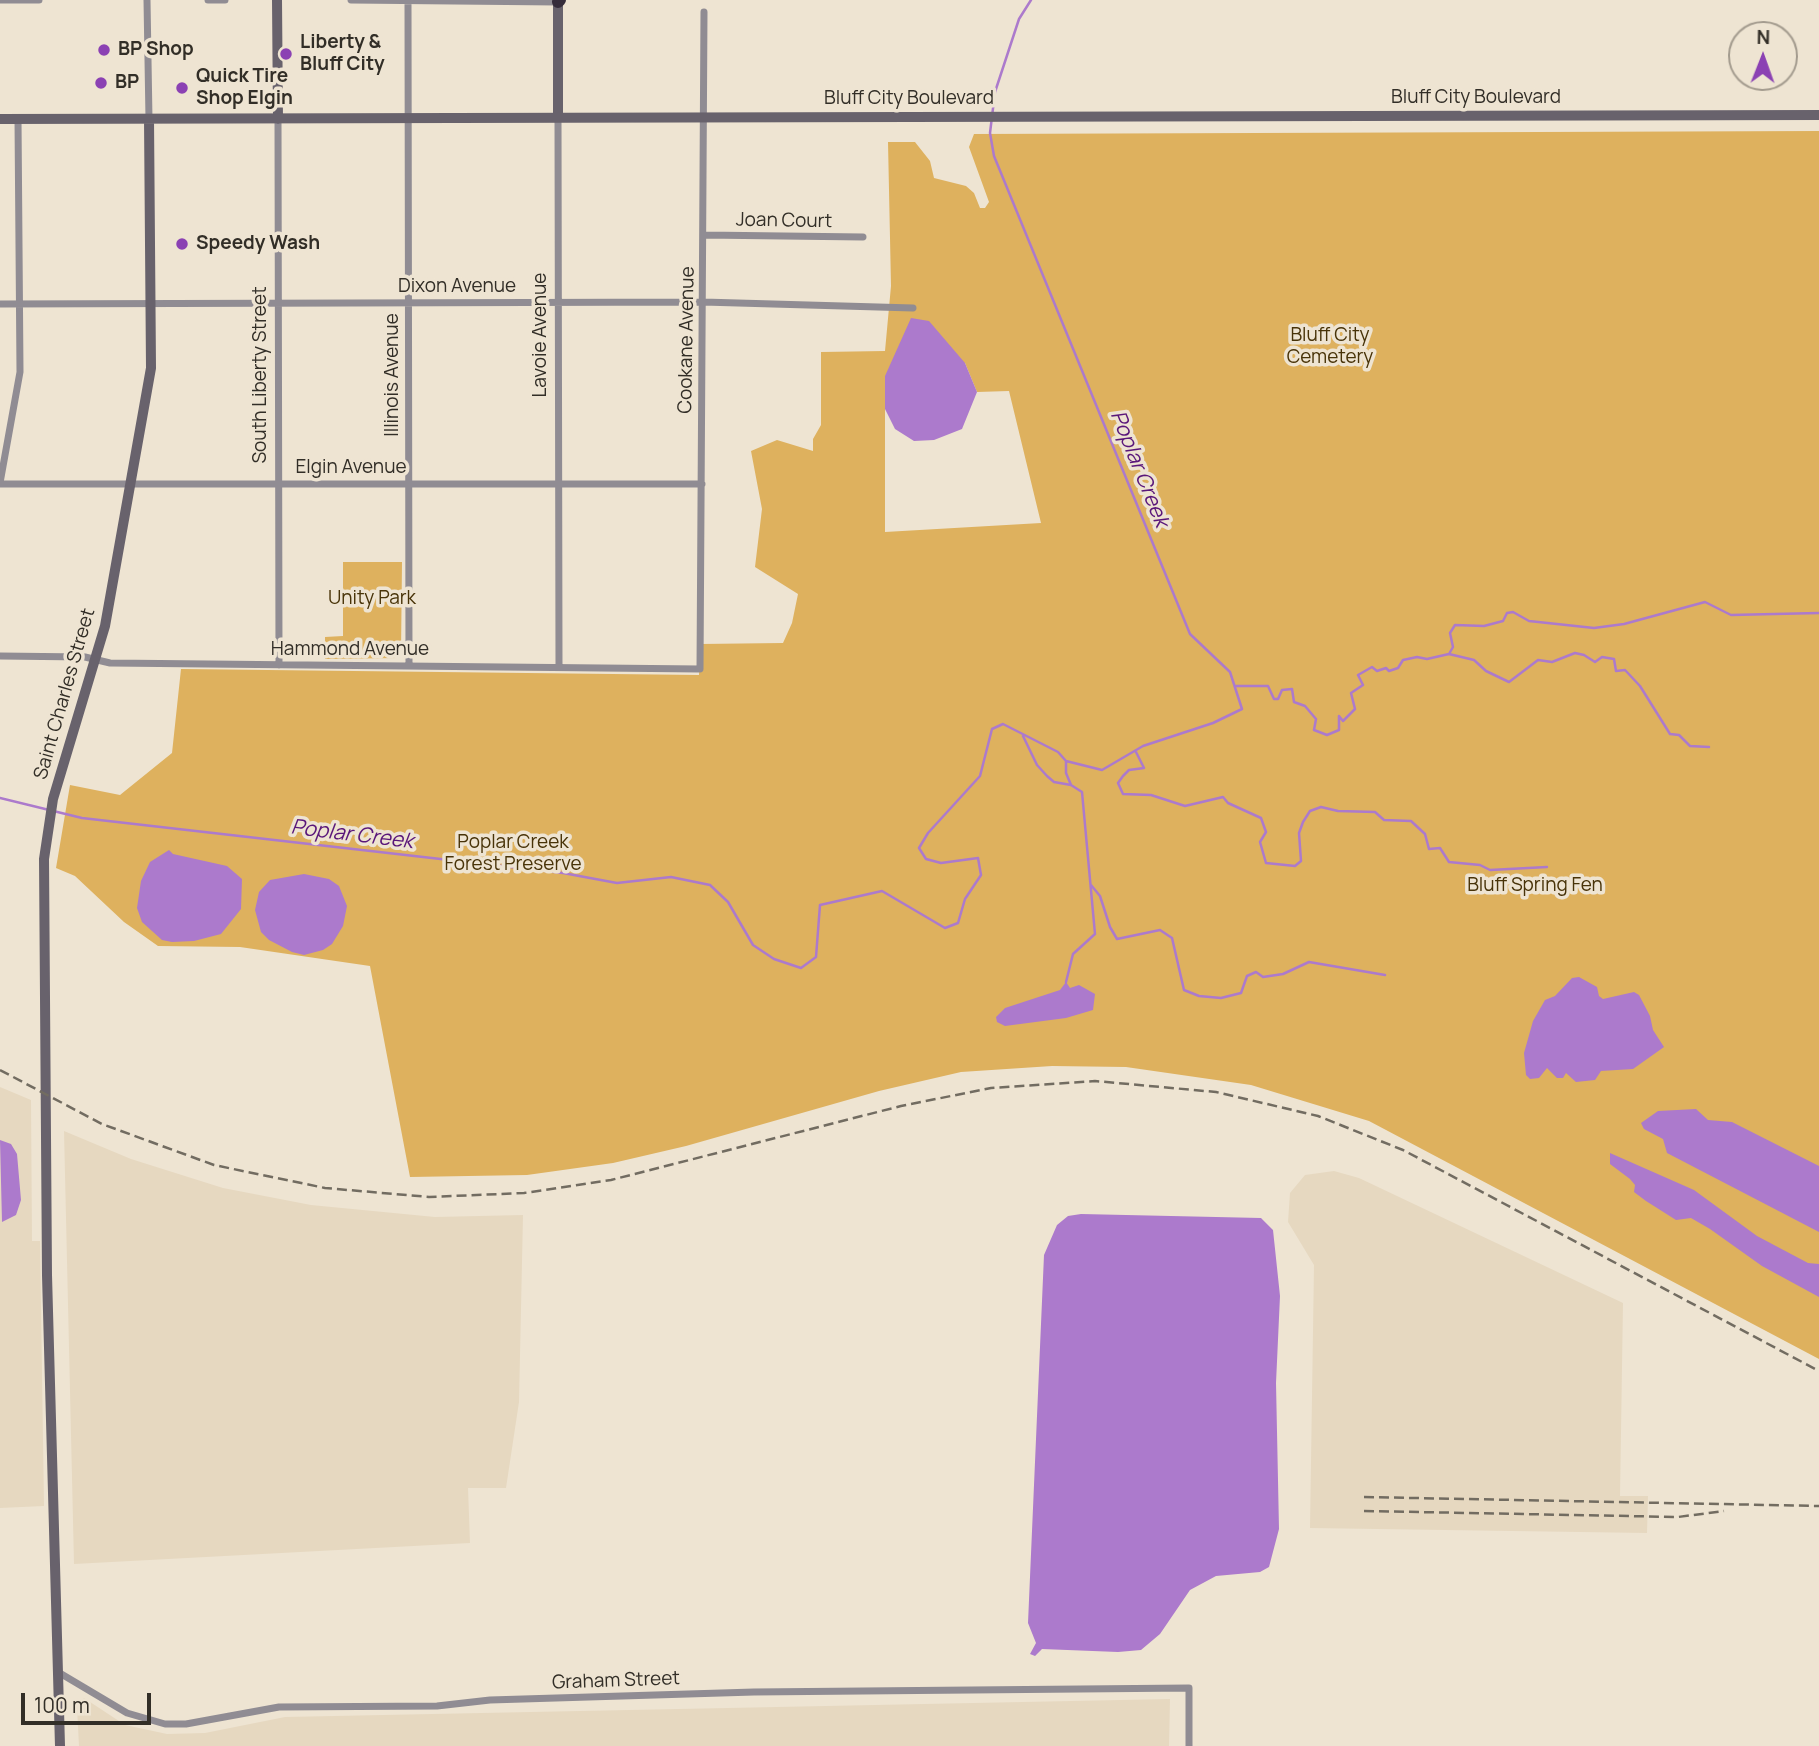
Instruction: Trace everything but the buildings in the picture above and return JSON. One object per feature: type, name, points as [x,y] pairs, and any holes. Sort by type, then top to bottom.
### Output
[{"type":"main road","name":"South Liberty Street","points":[[277,0],[278,119]]},
{"type":"main road","name":"Lavoie Avenue","points":[[558,118],[559,1]]},
{"type":"main road","name":"Bluff City Boulevard","points":[[0,119],[1819,115]]},
{"type":"main road","name":"Saint Charles Street","points":[[60,1746],[47,1275],[43,913],[47,828],[53,799],[105,626],[151,368],[149,119]]},
{"type":"street","points":[[0,0],[38,0]]},
{"type":"street","name":"Saint Charles Street","points":[[147,0],[149,119]]},
{"type":"street","points":[[208,0],[225,0]]},
{"type":"street","points":[[351,0],[559,1]]},
{"type":"street","name":"Illinois Avenue","points":[[408,1],[409,666]]},
{"type":"street","name":"Cookane Avenue","points":[[700,669],[704,12]]},
{"type":"street","points":[[0,483],[20,372],[18,118]]},
{"type":"street","name":"Lavoie Avenue","points":[[558,118],[559,667]]},
{"type":"street","name":"South Liberty Street","points":[[278,119],[279,665]]},
{"type":"street","name":"Joan Court","points":[[704,235],[863,237]]},
{"type":"street","name":"Dixon Avenue","points":[[0,304],[703,302],[913,308]]},
{"type":"street","name":"Elgin Avenue","points":[[0,483],[702,484]]},
{"type":"street","name":"Hammond Avenue","points":[[0,656],[110,663],[700,669]]},
{"type":"street","name":"Graham Street","points":[[58,1672],[128,1713],[165,1724],[186,1724],[279,1707],[437,1706],[490,1700],[754,1692],[1189,1688],[1189,1746]]},
{"type":"shaded area","points":[[911,318],[929,321],[965,363],[977,392],[962,429],[934,440],[914,441],[895,429],[885,409],[885,376]]},
{"type":"shaded area","points":[[169,850],[173,854],[227,866],[242,879],[241,909],[221,934],[194,941],[172,942],[162,940],[142,922],[137,908],[141,881],[150,862]]},
{"type":"shaded area","points":[[304,874],[329,879],[339,886],[347,906],[343,926],[332,944],[323,950],[304,955],[269,940],[261,932],[255,910],[259,892],[270,880]]},
{"type":"shaded area","points":[[1579,977],[1597,987],[1599,996],[1603,999],[1634,992],[1639,995],[1650,1016],[1653,1030],[1664,1047],[1633,1069],[1601,1071],[1595,1080],[1576,1082],[1566,1073],[1563,1078],[1557,1078],[1547,1068],[1539,1078],[1530,1079],[1526,1075],[1524,1053],[1533,1021],[1545,1000],[1555,996],[1572,978]]},
{"type":"shaded area","points":[[1066,982],[1070,988],[1079,985],[1095,994],[1093,1010],[1066,1018],[1005,1026],[997,1022],[996,1017],[1005,1008],[1060,990]]},
{"type":"shaded area","points":[[0,1087],[31,1100],[32,1241],[40,1241],[44,1506],[0,1508]]},
{"type":"shaded area","points":[[1696,1109],[1708,1120],[1732,1122],[1819,1166],[1819,1232],[1667,1153],[1663,1139],[1644,1129],[1641,1123],[1658,1111]]},
{"type":"shaded area","points":[[64,1131],[131,1159],[223,1188],[311,1205],[435,1217],[523,1215],[519,1402],[506,1488],[468,1488],[470,1543],[74,1564]]},
{"type":"shaded area","points":[[0,1140],[11,1144],[17,1154],[21,1200],[16,1215],[2,1222]]},
{"type":"shaded area","points":[[1610,1153],[1694,1190],[1757,1236],[1808,1263],[1819,1264],[1819,1297],[1762,1266],[1691,1218],[1676,1220],[1646,1201],[1634,1192],[1635,1185],[1630,1179],[1610,1164]]},
{"type":"shaded area","points":[[1334,1171],[1359,1178],[1623,1303],[1620,1496],[1648,1496],[1647,1533],[1310,1528],[1314,1265],[1288,1222],[1290,1193],[1305,1175]]},
{"type":"shaded area","points":[[1081,1214],[1261,1218],[1273,1230],[1280,1296],[1276,1383],[1279,1529],[1269,1567],[1260,1572],[1216,1576],[1190,1590],[1160,1634],[1141,1650],[1118,1652],[1042,1649],[1035,1656],[1030,1654],[1036,1643],[1028,1623],[1044,1255],[1057,1225],[1068,1216]]},
{"type":"shaded area","points":[[84,1698],[125,1725],[167,1734],[205,1733],[285,1717],[1170,1699],[1169,1746],[79,1746],[77,1707]]},
{"type":"green space","points":[[1819,131],[1819,1359],[1369,1121],[1251,1085],[1126,1067],[1052,1066],[961,1072],[879,1091],[686,1146],[613,1163],[527,1175],[410,1177],[370,966],[240,947],[158,946],[124,922],[75,876],[56,868],[70,785],[120,795],[172,753],[181,669],[699,675],[700,644],[783,643],[792,623],[798,594],[755,567],[762,509],[751,451],[777,440],[813,451],[813,439],[821,425],[821,352],[885,351],[891,286],[888,142],[915,142],[930,161],[934,178],[966,186],[974,193],[980,208],[985,208],[989,202],[969,147],[974,134]],"holes":[[[965,363],[977,392],[1009,391],[1041,523],[885,532],[885,376]]]},
{"type":"green space","name":"Unity Park","points":[[343,562],[402,562],[401,653],[398,658],[325,659],[325,637],[343,636]]},
{"type":"waterway","name":"Poplar Creek","points":[[0,798],[82,818],[563,873],[617,883],[671,877],[710,885],[728,902],[753,945],[774,959],[801,968],[816,957],[820,905],[882,891],[945,928],[958,923],[965,899],[981,875],[978,858],[941,863],[926,859],[919,848],[928,833],[980,776],[992,729],[1003,724],[1058,752],[1066,761],[1102,770],[1143,746],[1213,723],[1242,709],[1230,672],[1190,634],[994,156],[990,133],[995,92],[1019,19],[1031,0]]},
{"type":"waterway","points":[[1236,686],[1268,686],[1274,699],[1278,699],[1282,690],[1292,689],[1294,702],[1305,706],[1316,719],[1314,730],[1327,735],[1339,730],[1339,716],[1343,721],[1355,709],[1351,693],[1363,685],[1358,675],[1372,667],[1377,671],[1386,668],[1389,671],[1398,668],[1403,660],[1417,657],[1427,659],[1449,654],[1453,647],[1450,633],[1455,625],[1484,626],[1503,621],[1507,613],[1513,612],[1529,621],[1594,628],[1624,624],[1705,602],[1731,615],[1819,613]]},
{"type":"waterway","points":[[1449,654],[1474,660],[1486,671],[1509,682],[1538,660],[1552,662],[1575,653],[1595,662],[1602,657],[1614,659],[1616,671],[1625,670],[1640,686],[1670,734],[1679,735],[1690,746],[1709,747]]},
{"type":"waterway","name":"Poplar Creek","points":[[1023,736],[1037,765],[1047,776],[1054,782],[1071,785]]},
{"type":"waterway","points":[[1136,752],[1144,768],[1129,770],[1123,776],[1118,783],[1123,794],[1151,795],[1185,806],[1223,797],[1228,803],[1261,818],[1266,832],[1260,842],[1266,863],[1295,866],[1301,861],[1299,833],[1303,822],[1310,811],[1321,807],[1338,811],[1375,812],[1384,820],[1411,821],[1425,834],[1429,849],[1440,848],[1449,862],[1480,865],[1490,870],[1547,867]]},
{"type":"waterway","points":[[1066,762],[1066,773],[1071,785],[1082,792],[1095,934],[1073,954],[1066,982]]},
{"type":"waterway","points":[[1091,885],[1100,896],[1117,939],[1160,930],[1172,938],[1184,990],[1199,996],[1221,998],[1241,993],[1247,976],[1256,972],[1263,977],[1283,974],[1309,962],[1385,975]]},
{"type":"railway","points":[[0,1070],[102,1124],[214,1165],[325,1188],[429,1197],[524,1193],[611,1180],[901,1106],[991,1088],[1095,1081],[1216,1092],[1318,1116],[1403,1150],[1819,1371]]},
{"type":"railway","points":[[1364,1497],[1819,1506]]},
{"type":"railway","points":[[1364,1511],[1678,1517],[1724,1511]]},
{"type":"place","name":"BP Shop","points":[[104,50]]},
{"type":"place","name":"Liberty & Bluff City","points":[[286,54]]},
{"type":"place","name":"BP","points":[[101,83]]},
{"type":"place","name":"Quick Tire Shop Elgin","points":[[182,88]]},
{"type":"place","name":"Speedy Wash","points":[[182,244]]},
{"type":"park label","name":"Bluff City Cemetery","points":[[1330,347]]},
{"type":"park label","name":"Poplar Creek Forest Preserve","points":[[513,854]]},
{"type":"park label","name":"Bluff Spring Fen","points":[[1535,886]]}]
